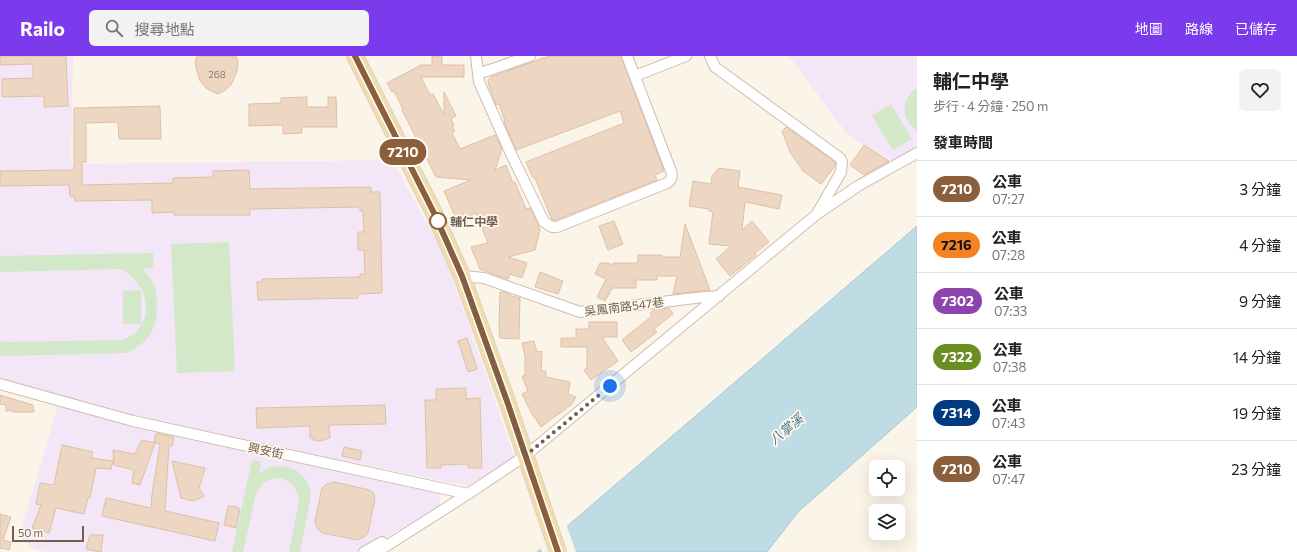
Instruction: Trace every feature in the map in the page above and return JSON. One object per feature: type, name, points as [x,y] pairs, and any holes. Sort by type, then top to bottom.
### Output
[{"type":"main road","points":[[355,56],[434,213],[462,276],[508,404],[558,552]]},
{"type":"street","points":[[476,56],[479,82],[544,222],[552,227],[557,227],[667,183],[671,180],[671,171],[627,56]]},
{"type":"street","points":[[478,74],[530,56]]},
{"type":"street","points":[[635,76],[686,56]]},
{"type":"street","points":[[710,56],[715,67],[840,158],[842,162],[841,172],[817,214]]},
{"type":"street","points":[[377,552],[525,456],[720,296],[817,214],[858,186],[917,153]]},
{"type":"street","name":"吳鳳南路547巷","points":[[462,276],[484,278],[580,312],[720,296]]},
{"type":"street","name":"興安街","points":[[0,384],[133,420],[468,494]]},
{"type":"street","points":[[364,552],[435,514]]},
{"type":"shaded area","points":[[0,56],[73,56],[71,164],[392,160],[445,256],[515,459],[468,486],[142,419],[0,380]]},
{"type":"shaded area","points":[[789,56],[917,56],[917,147],[892,161],[848,135]]},
{"type":"shaded area","points":[[58,405],[440,492],[439,509],[357,552],[47,552],[34,549],[19,537]]},
{"type":"green space","points":[[917,88],[917,130],[911,126],[905,115],[905,103],[912,92]]},
{"type":"green space","points":[[891,104],[912,139],[893,150],[872,116]]},
{"type":"green space","points":[[229,242],[235,371],[177,373],[171,244]]},
{"type":"green space","points":[[153,253],[153,268],[142,269],[150,278],[156,290],[157,315],[150,335],[140,345],[127,353],[0,356],[0,341],[123,340],[133,335],[138,330],[146,313],[146,304],[144,296],[135,280],[121,269],[0,272],[0,256]]},
{"type":"green space","points":[[141,290],[141,324],[123,324],[123,291]]},
{"type":"green space","points":[[252,460],[261,461],[259,474],[275,466],[283,466],[299,472],[309,486],[311,495],[300,552],[289,552],[299,501],[297,492],[288,481],[274,479],[267,481],[261,486],[256,494],[243,552],[232,552]]},
{"type":"water","name":"八掌溪","points":[[917,226],[917,407],[798,512],[767,552],[537,552]]},
{"type":"pier","points":[[566,524],[576,552],[542,552],[540,547]]},
{"type":"building","points":[[0,56],[66,56],[68,106],[44,107],[44,96],[2,97],[2,79],[33,78],[33,64],[0,65]]},
{"type":"building","points":[[197,56],[236,56],[238,61],[237,71],[231,85],[218,94],[207,89],[200,81],[195,62]]},
{"type":"building","points":[[432,56],[442,56],[442,65],[464,65],[464,77],[421,77],[430,95],[433,94],[444,115],[444,92],[456,116],[451,118],[454,126],[452,127],[455,131],[452,133],[460,149],[495,135],[502,149],[495,170],[506,165],[526,209],[530,208],[540,230],[535,250],[508,257],[527,263],[522,278],[510,274],[508,279],[480,269],[471,247],[488,243],[476,213],[457,221],[444,191],[471,180],[436,177],[394,91],[392,92],[387,83],[421,65],[432,65]]},
{"type":"building","points":[[549,56],[621,56],[664,171],[655,175],[657,180],[556,220],[552,220],[535,178],[533,178],[526,162],[624,123],[620,111],[516,150],[504,122],[505,121],[499,104],[496,105],[488,80],[491,77]]},
{"type":"building","points":[[307,97],[307,107],[328,107],[328,97],[336,97],[337,127],[302,127],[302,133],[283,134],[283,125],[249,126],[249,104],[281,103],[281,98]]},
{"type":"building","points":[[160,106],[161,139],[119,139],[118,122],[86,123],[86,162],[82,162],[82,185],[173,183],[173,178],[213,177],[213,171],[249,170],[250,189],[371,187],[371,192],[380,192],[382,293],[358,294],[358,298],[258,300],[257,282],[262,282],[262,279],[360,277],[360,274],[365,274],[364,250],[358,250],[358,232],[364,232],[363,210],[360,211],[360,207],[250,209],[250,215],[174,215],[174,212],[152,213],[152,200],[75,201],[74,196],[70,196],[69,185],[0,186],[0,171],[74,170],[74,108]]},
{"type":"building","points":[[786,127],[835,162],[835,166],[821,184],[803,171],[790,152],[782,131]]},
{"type":"building","points":[[864,145],[889,161],[864,175],[850,165]]},
{"type":"building","points":[[719,168],[740,171],[738,187],[782,195],[779,209],[745,202],[742,230],[752,221],[769,242],[755,253],[756,255],[730,276],[716,259],[731,246],[709,244],[713,212],[709,211],[709,209],[689,206],[693,181],[711,184],[712,176]]},
{"type":"building","points":[[614,221],[623,244],[608,250],[599,226]]},
{"type":"building","points":[[685,224],[710,290],[673,294],[677,276],[657,276],[657,280],[636,280],[636,288],[612,288],[605,301],[597,297],[606,279],[595,274],[600,263],[608,263],[615,266],[613,263],[638,263],[638,255],[680,257]]},
{"type":"building","points":[[540,272],[563,281],[558,294],[535,287]]},
{"type":"building","points":[[500,292],[520,298],[519,339],[500,338]]},
{"type":"building","points":[[669,308],[673,314],[654,329],[657,332],[631,352],[622,340],[652,316],[650,313],[655,309]]},
{"type":"building","points":[[589,322],[617,322],[617,337],[602,337],[618,361],[591,380],[584,370],[587,368],[587,347],[561,347],[561,338],[576,338],[576,329],[589,329]]},
{"type":"building","points":[[467,338],[477,369],[468,372],[458,341]]},
{"type":"building","points":[[534,341],[537,352],[542,351],[541,371],[546,371],[546,377],[570,382],[568,394],[576,397],[571,405],[541,427],[532,414],[522,394],[528,391],[522,376],[525,376],[525,356],[522,343]]},
{"type":"building","points":[[466,388],[466,399],[480,398],[482,468],[468,468],[468,464],[441,465],[441,468],[427,468],[425,400],[436,400],[436,389]]},
{"type":"building","points":[[0,395],[33,405],[34,412],[12,412],[12,410],[6,411],[6,405],[0,404]]},
{"type":"building","points":[[385,405],[386,424],[329,425],[330,438],[320,441],[310,438],[310,426],[257,428],[256,408]]},
{"type":"building","points":[[156,433],[174,437],[172,446],[169,446],[165,511],[219,523],[215,541],[102,516],[106,498],[151,508],[160,444],[154,442]]},
{"type":"building","points":[[142,440],[155,443],[140,485],[132,483],[134,470],[114,465],[113,450],[135,454]]},
{"type":"building","points":[[62,445],[93,452],[91,458],[113,461],[111,469],[96,468],[90,498],[88,498],[84,514],[56,508],[49,533],[32,528],[41,505],[36,504],[40,483],[54,485]]},
{"type":"building","points":[[344,447],[362,451],[360,460],[342,456]]},
{"type":"building","points":[[172,461],[205,468],[199,488],[204,496],[194,501],[181,498]]},
{"type":"building","points":[[334,482],[370,490],[374,494],[375,499],[368,533],[358,540],[322,533],[317,528],[315,521],[322,488],[327,484]]},
{"type":"building","points":[[228,506],[240,509],[236,528],[224,525]]},
{"type":"building","points":[[0,514],[11,517],[3,540],[11,542],[9,550],[0,548]]},
{"type":"building","points":[[90,535],[103,535],[101,552],[86,549]]},
{"type":"bus line","name":"7210","points":[[355,56],[446,237],[462,276],[508,404],[558,552]]},
{"type":"place","name":"輔仁中學","points":[[438,221]]},
{"type":"route","points":[[438,221],[462,276],[525,456],[610,386]]}]
